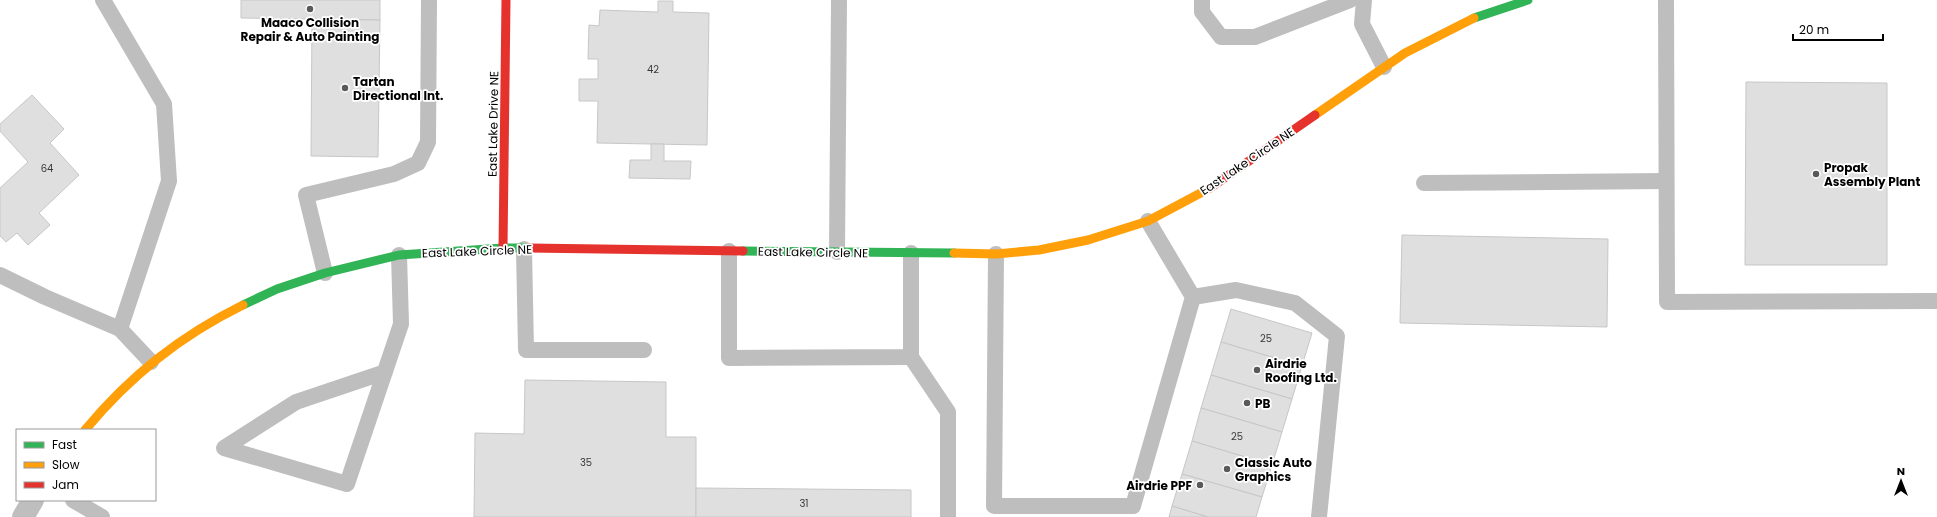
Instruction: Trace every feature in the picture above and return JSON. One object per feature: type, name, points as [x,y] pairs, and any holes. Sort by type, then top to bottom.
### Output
[{"type":"street","name":"East Lake Drive NE","points":[[504,248],[506,0]]},
{"type":"street","name":"East Lake Circle NE","points":[[86,429],[104,407],[151,362],[213,320],[277,289],[325,273],[400,255],[504,248],[996,254],[1039,250],[1074,243],[1148,221],[1214,186],[1405,53],[1474,18],[1528,0]]},
{"type":"street","points":[[23,517],[32,501]]},
{"type":"lane","points":[[104,0],[164,104],[169,181],[120,329]]},
{"type":"lane","points":[[325,273],[306,195],[394,174],[418,163],[428,142],[429,0]]},
{"type":"lane","points":[[837,252],[839,0]]},
{"type":"lane","points":[[1202,0],[1202,12],[1221,37],[1255,37],[1350,0]]},
{"type":"lane","points":[[1364,0],[1362,24],[1384,67]]},
{"type":"lane","points":[[1666,0],[1667,302],[1937,301]]},
{"type":"lane","points":[[1424,183],[1666,181]]},
{"type":"lane","points":[[996,254],[991,512],[1133,506],[1193,297],[1148,221]]},
{"type":"lane","points":[[524,249],[526,350],[644,350]]},
{"type":"lane","points":[[729,251],[729,358],[911,358]]},
{"type":"lane","points":[[911,253],[911,358],[948,412],[948,517]]},
{"type":"lane","points":[[384,372],[296,402],[224,448],[347,484],[401,324],[400,255]]},
{"type":"lane","points":[[0,275],[45,297],[120,329],[151,362]]},
{"type":"lane","points":[[1193,297],[1236,290],[1295,303],[1337,336],[1320,517]]},
{"type":"lane","points":[[75,501],[102,517]]},
{"type":"building","name":"Maaco Collision Repair & Auto Painting","points":[[241,0],[380,0],[380,20],[241,18]]},
{"type":"building","points":[[658,1],[673,1],[673,12],[709,13],[707,145],[597,143],[598,101],[579,101],[579,79],[598,79],[598,59],[588,59],[589,25],[599,26],[600,10],[658,12]]},
{"type":"building","name":"Tartan Directional Int.","points":[[312,19],[380,20],[378,157],[311,156]]},
{"type":"building","name":"Propak Assembly Plant","points":[[1746,82],[1887,83],[1887,265],[1745,265]]},
{"type":"building","points":[[32,95],[64,129],[50,143],[79,175],[39,213],[50,225],[28,245],[17,233],[6,242],[0,236],[0,188],[28,162],[0,131],[0,124]]},
{"type":"building","points":[[651,144],[664,144],[664,161],[691,161],[690,179],[629,178],[630,160],[651,160]]},
{"type":"building","points":[[1402,235],[1608,239],[1607,327],[1400,323]]},
{"type":"building","points":[[1231,309],[1312,333],[1302,366],[1221,342]]},
{"type":"building","name":"Airdrie Roofing Ltd.","points":[[1221,342],[1302,366],[1292,399],[1211,375]]},
{"type":"building","name":"PB","points":[[1211,375],[1292,399],[1282,432],[1201,408]]},
{"type":"building","points":[[525,380],[666,382],[666,437],[696,437],[696,517],[474,517],[475,433],[524,434]]},
{"type":"building","points":[[1201,408],[1282,432],[1272,465],[1192,441]]},
{"type":"building","name":"Classic Auto Graphics","points":[[1192,441],[1272,465],[1262,497],[1182,474]]},
{"type":"building","name":"Airdrie PPF","points":[[1182,474],[1262,497],[1256,517],[1208,517],[1172,506]]},
{"type":"building","points":[[696,488],[911,490],[911,517],[696,517]]},
{"type":"building","points":[[1172,506],[1208,517],[1169,517]]},
{"type":"traffic: fast","points":[[1474,18],[1528,0]]},
{"type":"traffic: fast","points":[[243,305],[277,289],[325,273],[399,255],[503,248],[529,248]]},
{"type":"traffic: fast","points":[[743,251],[954,253]]},
{"type":"traffic: slow","points":[[1315,115],[1405,53],[1474,18]]},
{"type":"traffic: slow","points":[[954,253],[996,254],[1039,250],[1088,240],[1148,221],[1210,188]]},
{"type":"traffic: slow","points":[[86,429],[120,392],[157,359],[198,330],[243,305]]},
{"type":"traffic: jam","points":[[503,248],[506,0]]},
{"type":"traffic: jam","points":[[1210,188],[1315,115]]},
{"type":"traffic: jam","points":[[529,248],[743,251]]},
{"type":"place","name":"Maaco Collision Repair & Auto Painting","points":[[310,9]]},
{"type":"place","name":"Tartan Directional Int.","points":[[345,88]]},
{"type":"place","name":"Propak Assembly Plant","points":[[1816,174]]},
{"type":"place","name":"Airdrie Roofing Ltd.","points":[[1257,370]]},
{"type":"place","name":"PB","points":[[1247,403]]},
{"type":"place","name":"Classic Auto Graphics","points":[[1227,469]]},
{"type":"place","name":"Airdrie PPF","points":[[1200,485]]}]
